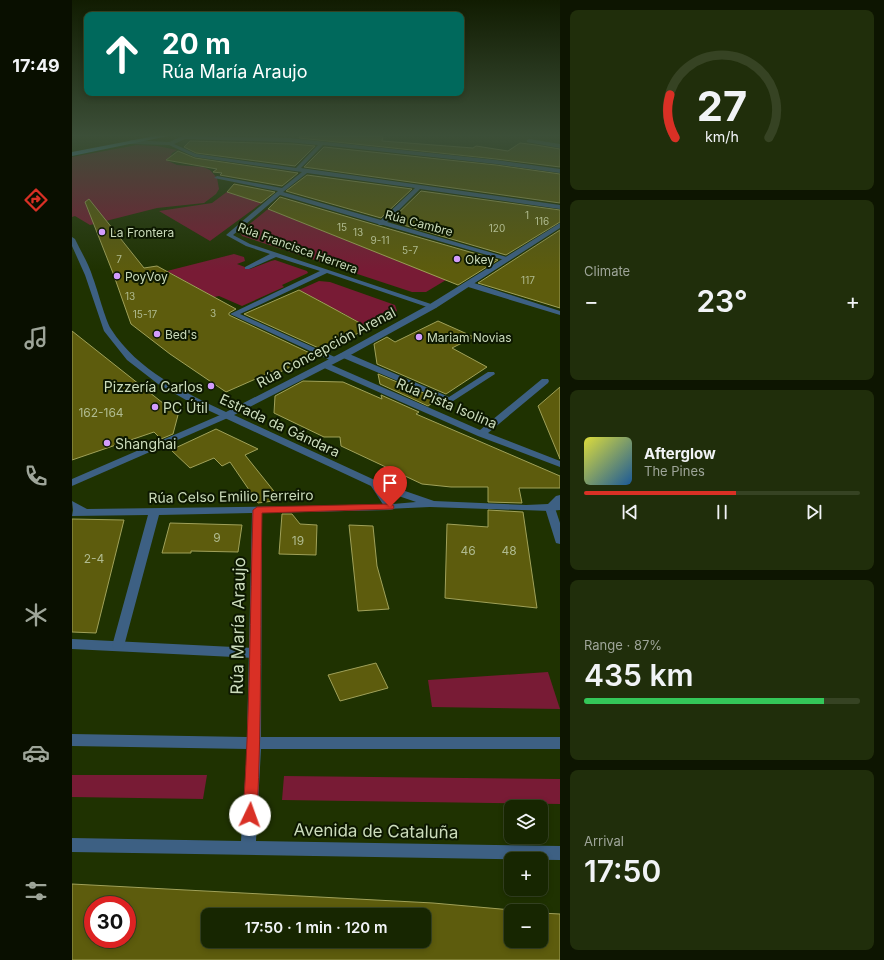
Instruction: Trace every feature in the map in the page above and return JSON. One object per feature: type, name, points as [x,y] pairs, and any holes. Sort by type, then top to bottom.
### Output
[{"type":"street","name":"Rúa Cambre","points":[[230,181],[281,192],[381,224],[508,259]]},
{"type":"street","name":"Rúa Francisca Herrera","points":[[294,181],[235,228],[229,235],[248,245],[433,306]]},
{"type":"street","points":[[375,181],[560,207]]},
{"type":"street","points":[[381,224],[419,187]]},
{"type":"street","name":"Rúa Concepción Arenal","points":[[73,484],[227,415],[344,355],[433,306],[560,225]]},
{"type":"street","name":"Estrada da Gándara","points":[[72,239],[89,275],[107,329],[130,358],[161,382],[189,398],[375,484],[433,504],[555,508]]},
{"type":"street","points":[[247,268],[276,254]]},
{"type":"street","points":[[326,271],[234,314],[334,360]]},
{"type":"street","points":[[468,284],[560,313]]},
{"type":"street","points":[[344,355],[450,400],[491,374]]},
{"type":"street","name":"Rúa Pista Isolina","points":[[325,365],[480,434],[560,464]]},
{"type":"street","points":[[480,434],[545,381]]},
{"type":"street","points":[[375,484],[390,507]]},
{"type":"street","points":[[560,498],[555,508],[560,540]]},
{"type":"street","points":[[72,504],[85,513]]},
{"type":"street","name":"Rúa Celso Emilio Ferreiro","points":[[72,513],[390,507],[433,504]]},
{"type":"street","name":"Rúa María Araujo","points":[[248,848],[254,743],[257,510]]},
{"type":"street","points":[[118,646],[154,512]]},
{"type":"street","points":[[72,644],[254,653]]},
{"type":"street","points":[[72,740],[254,743],[560,743]]},
{"type":"street","name":"Avenida de Cataluña","points":[[72,845],[560,853]]},
{"type":"shaded area","points":[[72,181],[218,181],[219,189],[216,194],[204,203],[157,208],[90,225],[75,216],[72,217]]},
{"type":"shaded area","points":[[228,191],[238,193],[235,195],[263,202],[210,241],[159,211],[212,203]]},
{"type":"shaded area","points":[[268,209],[446,280],[426,292],[412,292],[242,236],[240,232]]},
{"type":"shaded area","points":[[234,254],[244,257],[245,261],[237,264],[250,269],[275,260],[307,271],[308,273],[282,285],[284,287],[242,306],[219,296],[214,297],[167,271]]},
{"type":"shaded area","points":[[319,281],[330,282],[395,305],[397,311],[369,328],[341,312],[329,319],[324,303],[299,290]]},
{"type":"shaded area","points":[[548,672],[560,709],[432,707],[428,680]]},
{"type":"shaded area","points":[[72,775],[207,775],[203,799],[72,797]]},
{"type":"shaded area","points":[[284,776],[560,779],[560,804],[548,804],[548,800],[504,800],[504,803],[282,800]]},
{"type":"building","points":[[253,181],[288,181],[282,186]]},
{"type":"building","points":[[299,181],[351,181],[412,189],[381,218],[286,191]]},
{"type":"building","points":[[402,181],[560,181],[560,203]]},
{"type":"building","points":[[234,184],[275,192],[261,203],[227,192]]},
{"type":"building","points":[[421,191],[560,210],[560,222],[506,255],[390,221]]},
{"type":"building","points":[[280,197],[498,260],[458,285],[268,209]]},
{"type":"building","points":[[89,199],[144,268],[157,266],[236,309],[229,313],[229,315],[314,355],[276,374],[276,370],[226,392],[170,354],[131,324],[85,202]]},
{"type":"building","points":[[560,230],[560,308],[478,283]]},
{"type":"building","points":[[299,290],[369,328],[323,350],[244,314]]},
{"type":"building","points":[[438,321],[474,337],[452,348],[487,367],[446,394],[377,364],[374,344],[387,337],[395,342]]},
{"type":"building","points":[[72,331],[178,415],[173,434],[161,439],[154,432],[72,460]]},
{"type":"building","points":[[378,374],[438,399],[428,406],[380,384]]},
{"type":"building","points":[[303,381],[343,382],[382,399],[381,395],[419,412],[416,414],[560,476],[560,488],[519,488],[522,503],[488,502],[488,487],[451,487],[422,484],[341,446],[340,437],[324,437],[274,413],[275,396]]},
{"type":"building","points":[[560,387],[560,459],[538,406]]},
{"type":"building","points":[[216,429],[258,449],[245,455],[281,500],[258,503],[230,462],[222,466],[214,458],[190,468],[171,450]]},
{"type":"building","points":[[488,510],[523,512],[537,608],[445,598],[447,524],[488,527]]},
{"type":"building","points":[[282,514],[292,514],[300,524],[317,525],[316,555],[279,554]]},
{"type":"building","points":[[72,519],[124,520],[96,633],[72,632]]},
{"type":"building","points":[[170,523],[242,525],[238,552],[191,551],[191,553],[162,553]]},
{"type":"building","points":[[349,525],[373,526],[377,566],[389,609],[358,611]]},
{"type":"building","points":[[376,663],[388,688],[340,701],[328,675]]},
{"type":"building","points":[[72,884],[433,903],[504,909],[504,948],[548,948],[548,913],[560,914],[560,960],[72,960]]},
{"type":"place","name":"La Frontera","points":[[102,232]]},
{"type":"place","name":"Okey","points":[[457,259]]},
{"type":"place","name":"PoyVoy","points":[[117,276]]},
{"type":"place","name":"Bed's","points":[[157,334]]},
{"type":"place","name":"Mariam Novias","points":[[419,337]]},
{"type":"place","name":"Pizzería Carlos","points":[[211,386]]},
{"type":"place","name":"PC Útil","points":[[155,407]]},
{"type":"place","name":"Shanghai","points":[[107,443]]},
{"type":"route","points":[[250,815],[254,743],[257,510],[390,507]]}]
